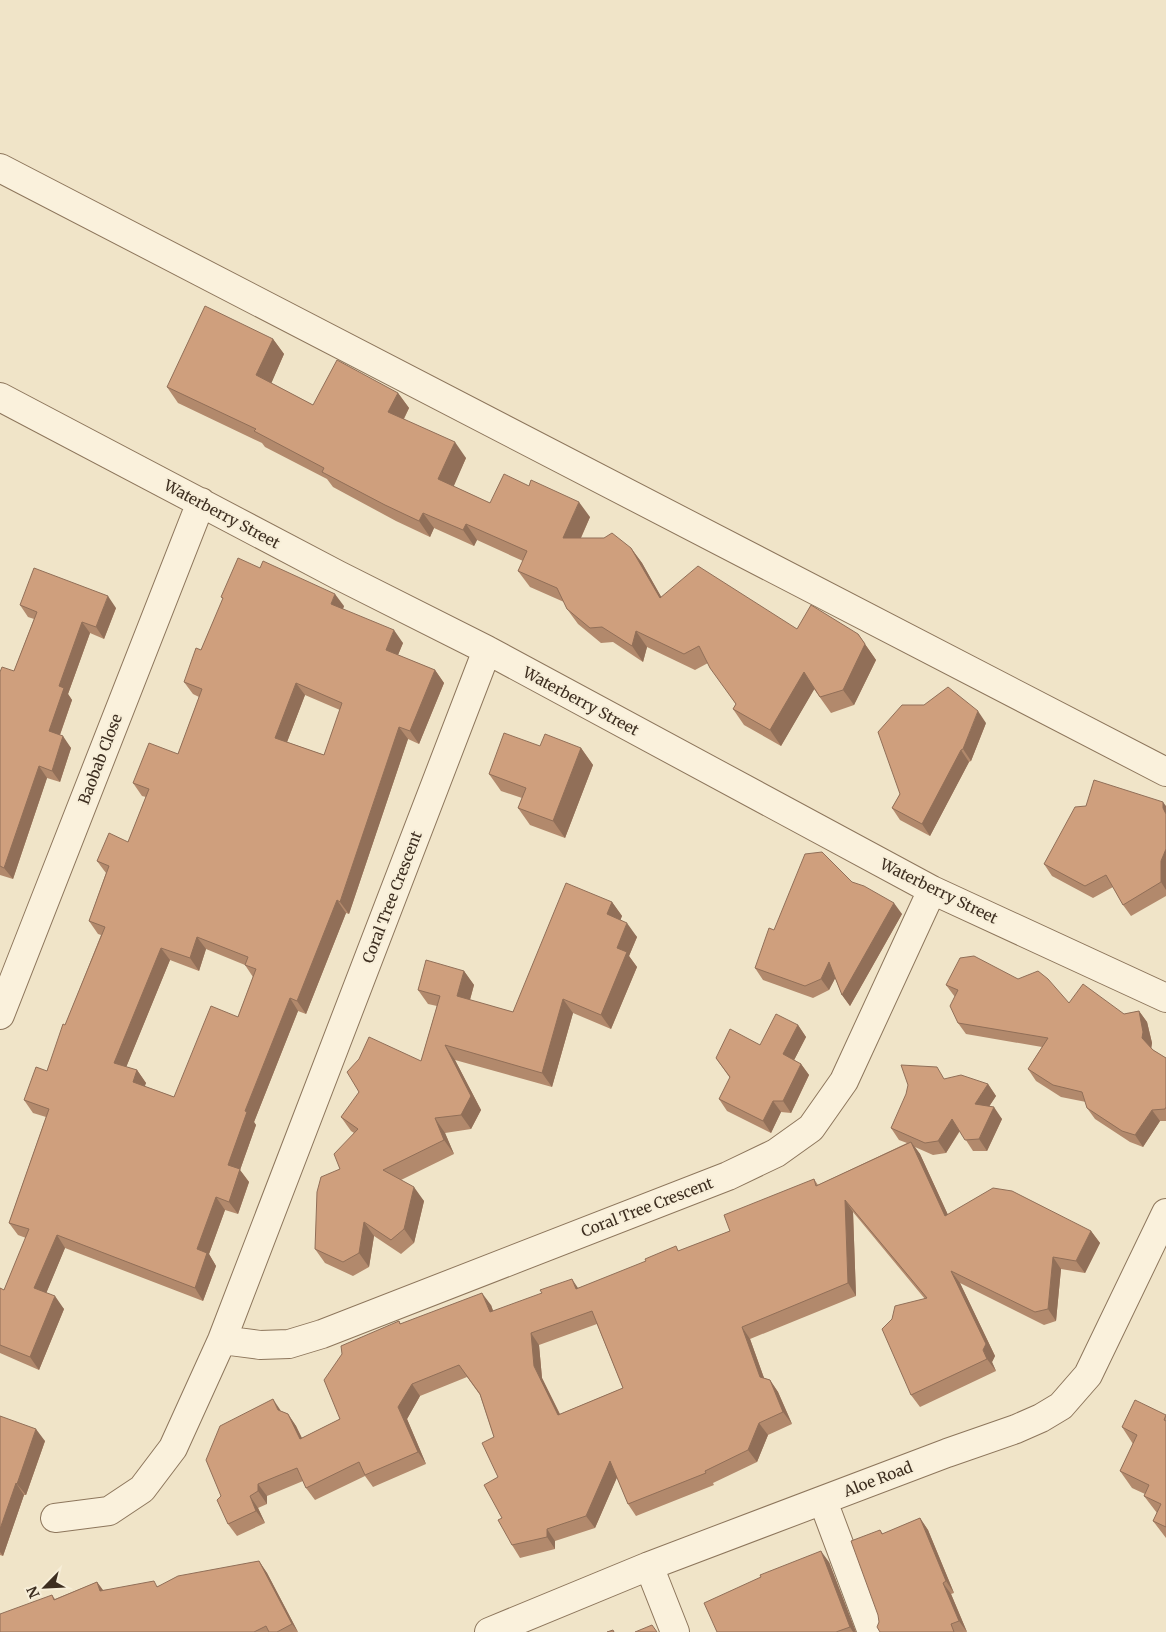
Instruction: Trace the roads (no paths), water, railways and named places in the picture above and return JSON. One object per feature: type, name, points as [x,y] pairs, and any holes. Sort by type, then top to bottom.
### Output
[{"type":"street","points":[[0,168],[1166,772]]},
{"type":"street","name":"Waterberry Street","points":[[0,397],[338,575],[488,650],[932,890],[1166,998]]},
{"type":"street","name":"Baobab Close","points":[[0,1015],[201,502]]},
{"type":"street","name":"Coral Tree Crescent","points":[[55,1518],[109,1511],[142,1489],[173,1448],[222,1340],[488,650]]},
{"type":"street","name":"Coral Tree Crescent","points":[[222,1340],[260,1345],[289,1344],[322,1334],[728,1176],[776,1153],[811,1128],[844,1081],[932,890]]},
{"type":"street","name":"Aloe Road","points":[[489,1632],[649,1566],[947,1453],[1016,1429],[1061,1406],[1088,1375],[1166,1213]]},
{"type":"street","points":[[823,1501],[872,1632]]},
{"type":"street","points":[[649,1566],[675,1632]]}]
